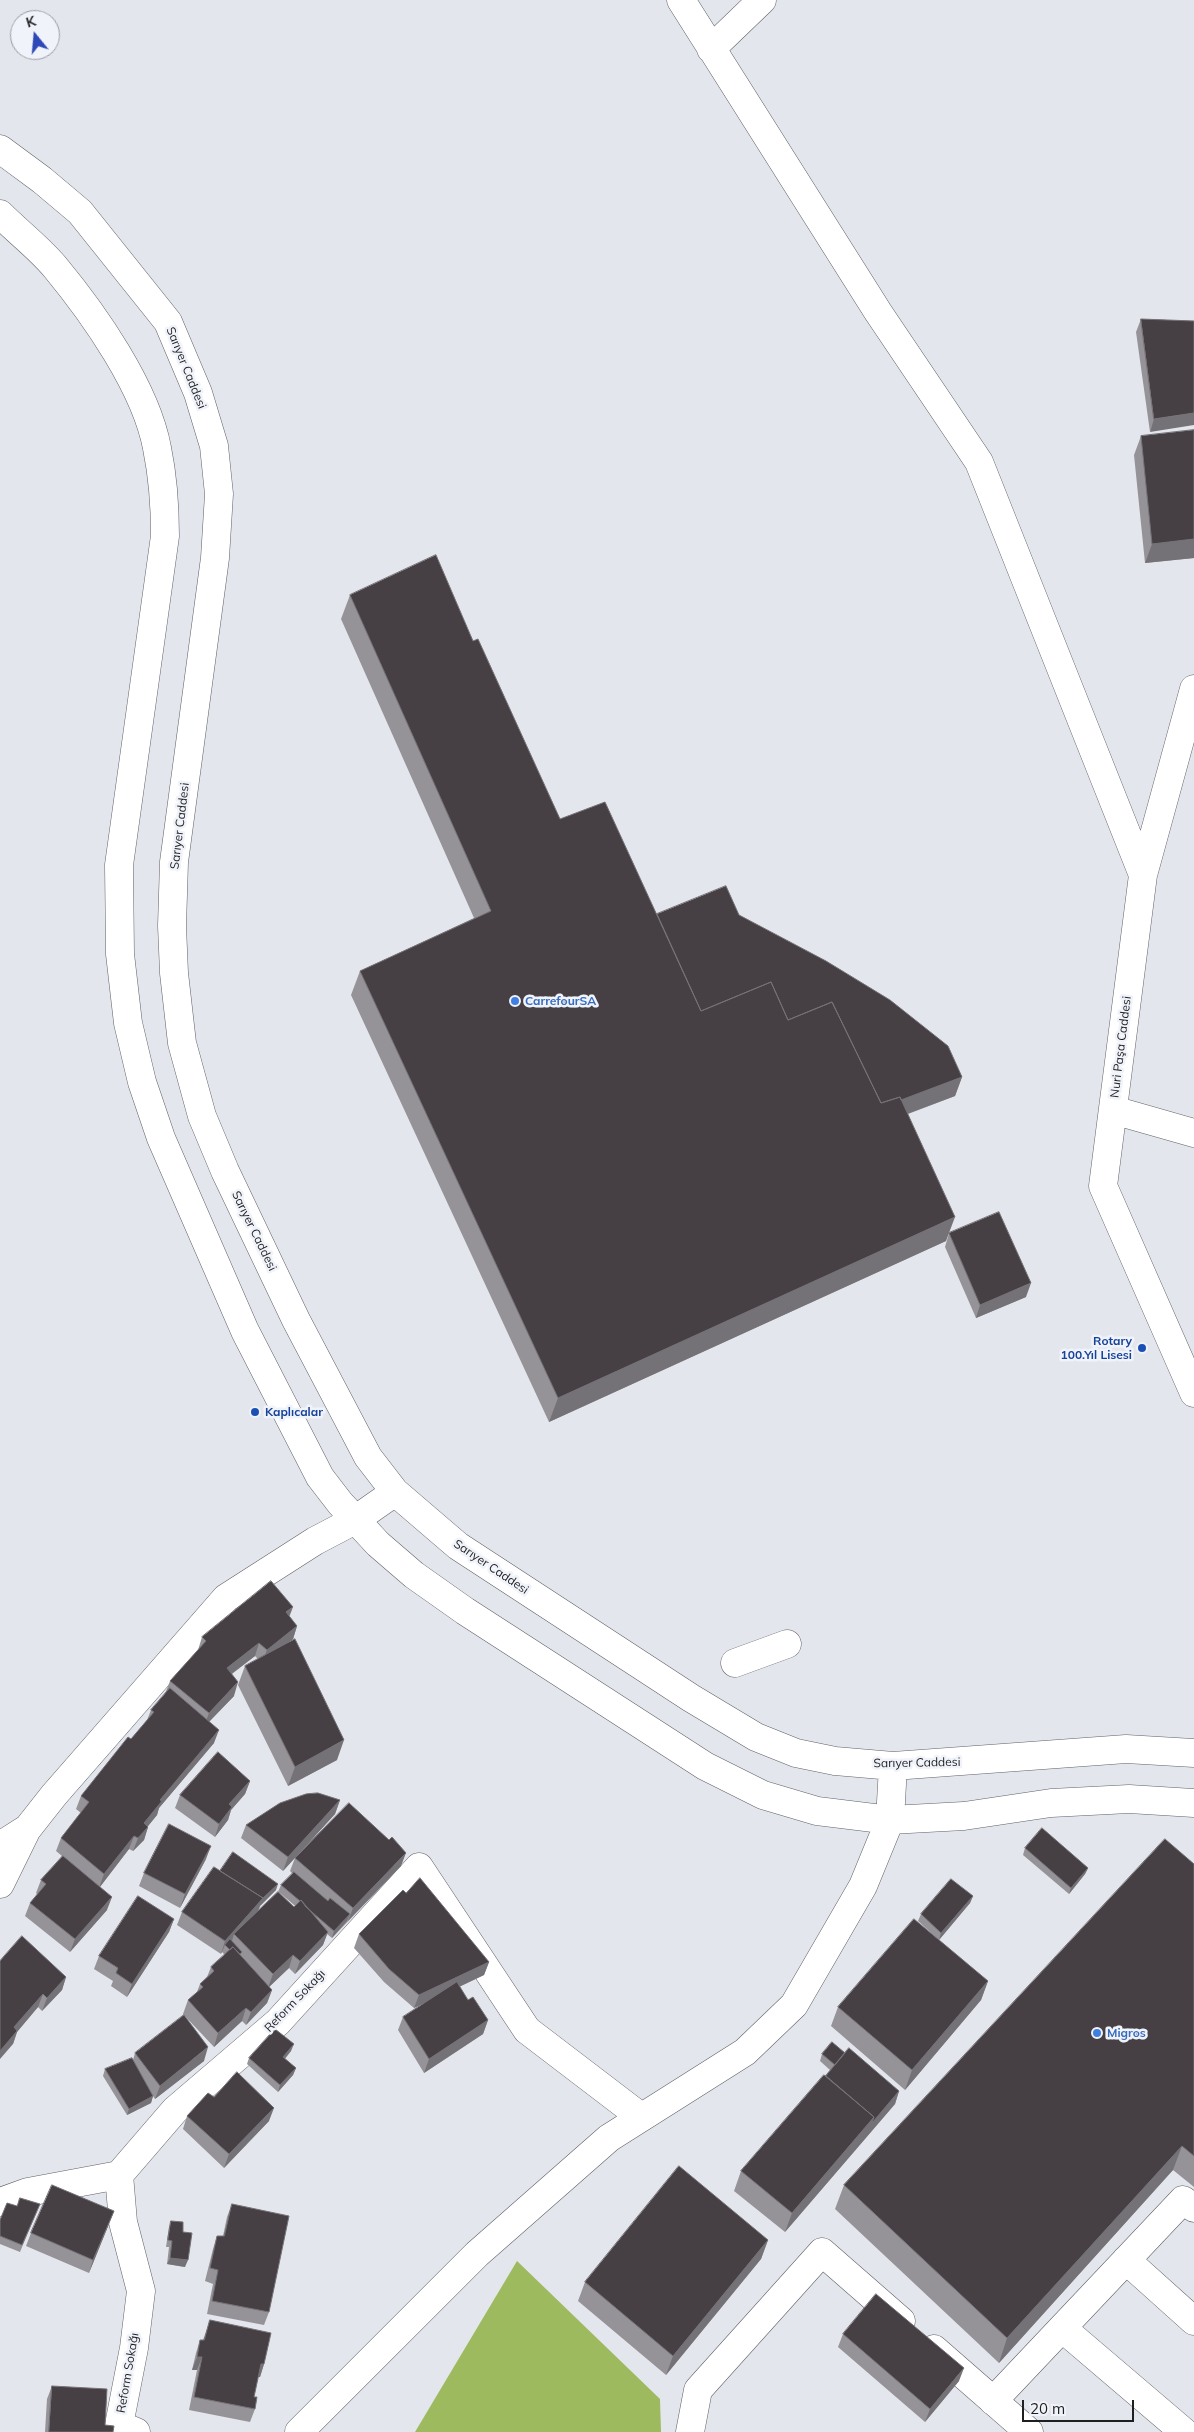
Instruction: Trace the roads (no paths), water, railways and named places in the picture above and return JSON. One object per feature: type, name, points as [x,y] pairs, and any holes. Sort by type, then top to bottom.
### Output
[{"type":"street","points":[[681,0],[878,312],[979,462],[1143,875]]},
{"type":"street","points":[[711,49],[762,0]]},
{"type":"street","name":"Sarıyer Caddesi","points":[[0,149],[42,180],[80,212],[168,322],[198,393],[214,446],[219,494],[215,558],[174,862],[172,926],[174,973],[182,1043],[202,1116],[230,1180],[296,1320],[368,1457],[395,1492],[458,1546],[642,1668],[756,1737],[796,1753],[835,1762],[893,1766],[1126,1749],[1194,1753]]},
{"type":"street","points":[[0,214],[54,266],[112,344],[141,400],[157,447],[165,536],[119,864],[120,954],[128,1023],[142,1082],[161,1138],[245,1331],[320,1477],[355,1520],[378,1544],[414,1575],[464,1611],[705,1766],[772,1798],[817,1811],[890,1820],[964,1816],[1051,1803],[1129,1798],[1194,1803]]},
{"type":"street","name":"Nuri Paşa Caddesi","points":[[1194,688],[1143,875],[1103,1186],[1194,1393]]},
{"type":"street","points":[[1113,1110],[1194,1133]]},
{"type":"street","points":[[0,1884],[28,1828],[67,1780],[226,1598],[315,1541],[355,1520],[395,1492]]},
{"type":"street","points":[[735,1663],[787,1644]]},
{"type":"street","points":[[298,2432],[477,2254],[608,2138],[745,2052],[794,2005],[864,1886],[890,1820],[893,1766]]},
{"type":"street","points":[[0,1846],[28,1828]]},
{"type":"street","name":"Reform Sokağı","points":[[125,2430],[141,2291],[122,2222],[119,2175],[175,2110],[278,2022],[419,1867],[527,2030],[641,2117]]},
{"type":"street","points":[[0,2202],[28,2192],[119,2175]]},
{"type":"street","points":[[993,2401],[1183,2200],[1194,2208]]},
{"type":"street","points":[[690,2432],[698,2390],[822,2252],[1029,2432]]},
{"type":"street","points":[[1126,2260],[1194,2321]]},
{"type":"street","points":[[1062,2328],[1184,2432]]},
{"type":"place","name":"CarrefourSA","points":[[515,1001]]},
{"type":"place","name":"Rotary 100.Yıl Lisesi","points":[[1142,1348]]},
{"type":"place","name":"Kaplıcalar","points":[[255,1412]]},
{"type":"place","name":"Migros","points":[[1097,2033]]}]
